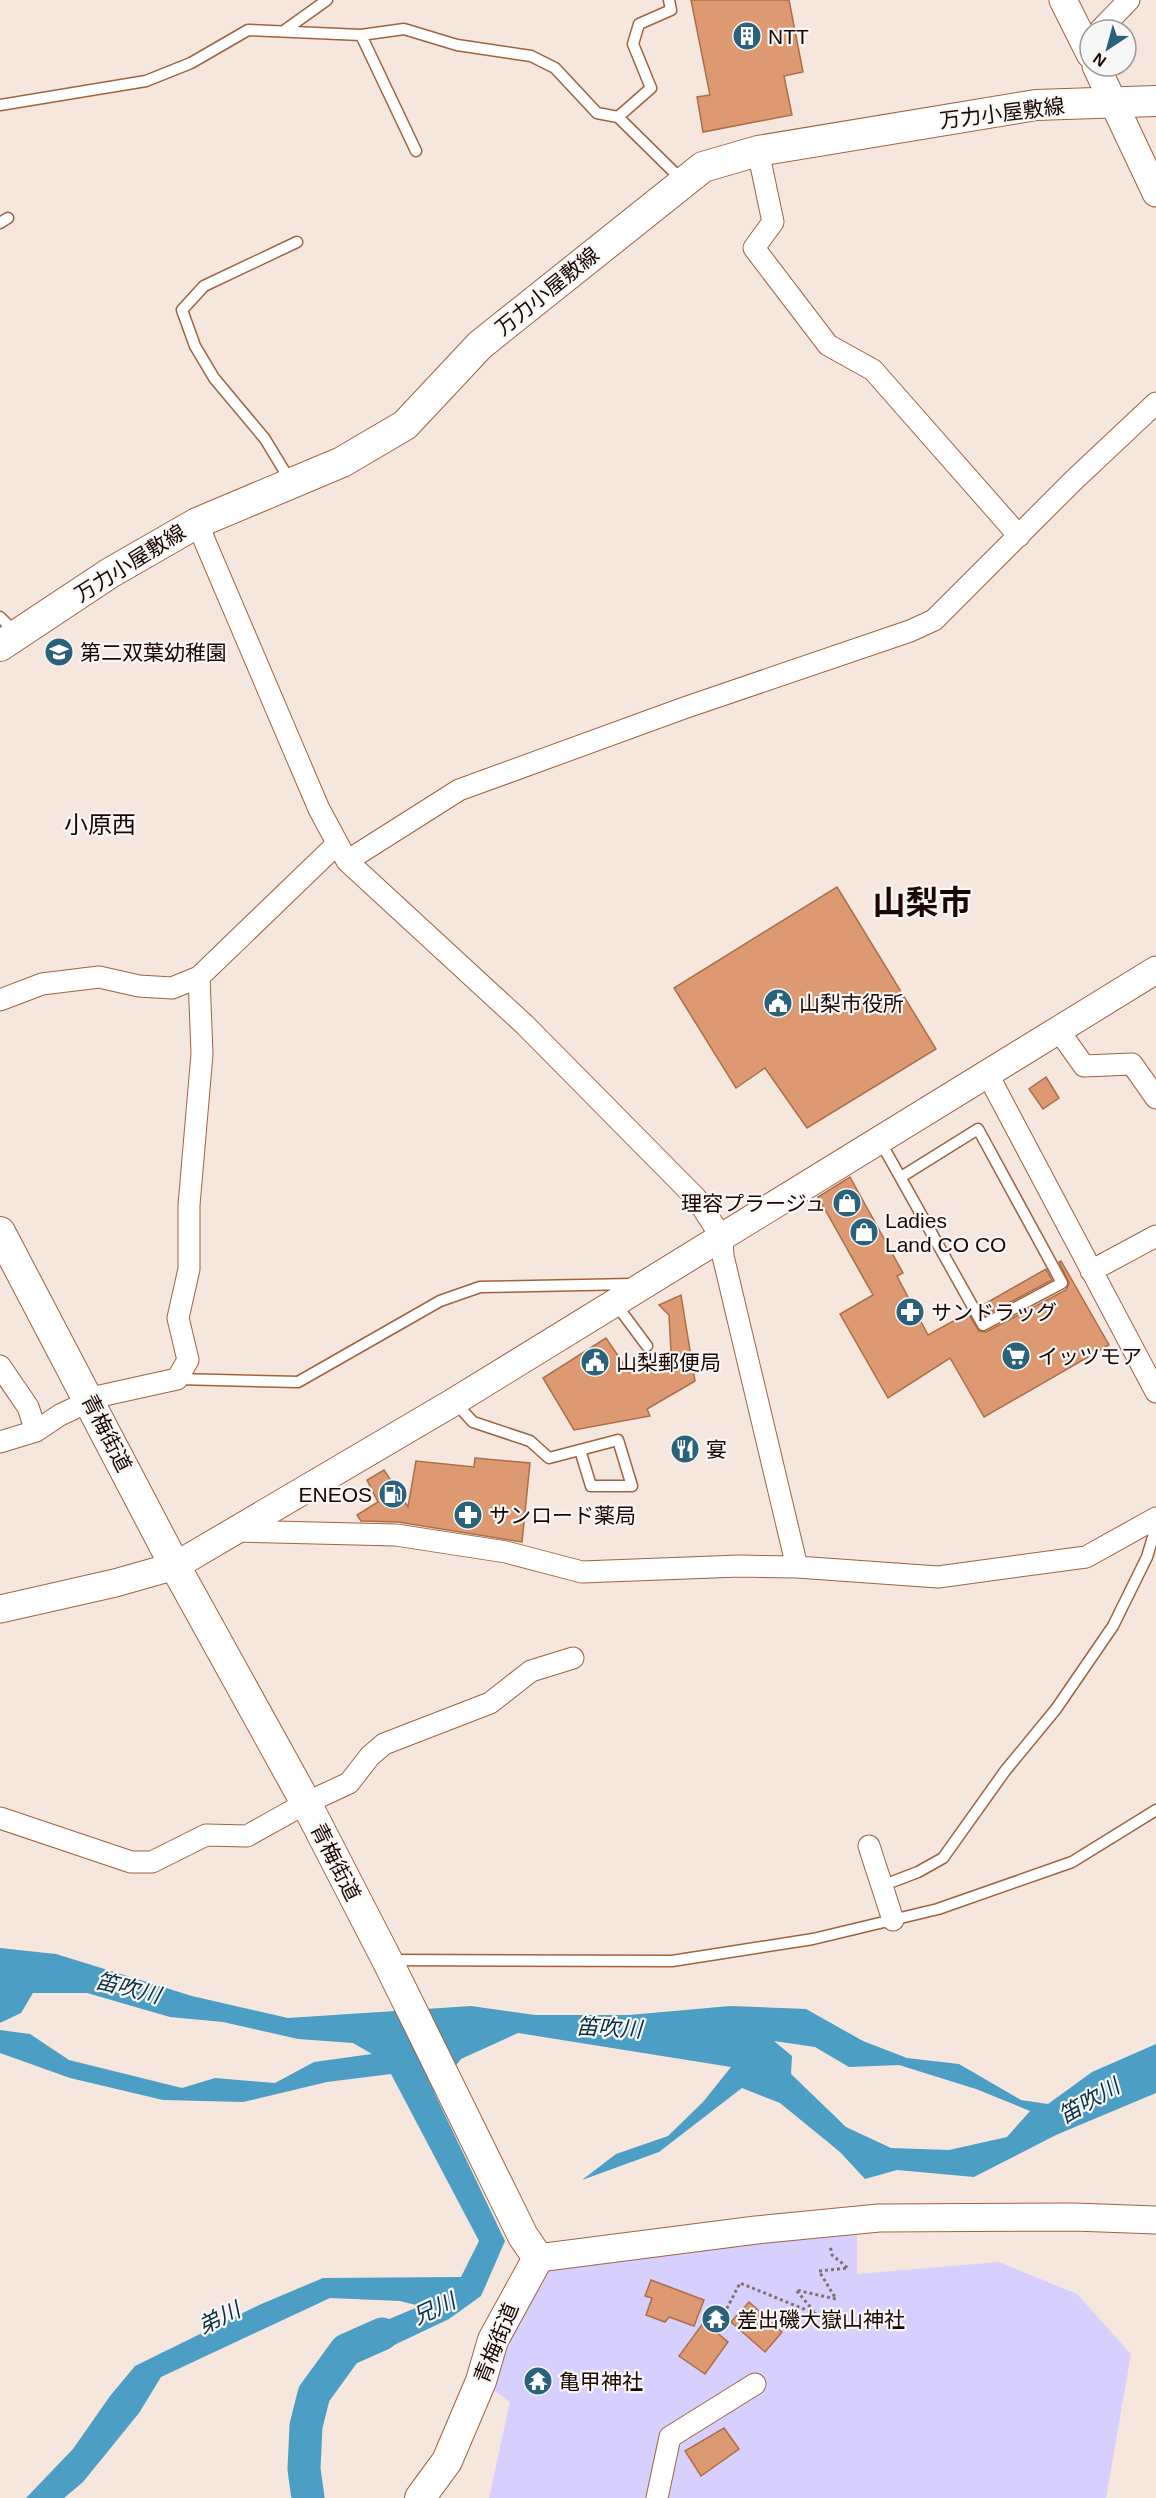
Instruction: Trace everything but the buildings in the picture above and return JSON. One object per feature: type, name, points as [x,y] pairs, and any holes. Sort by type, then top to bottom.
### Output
[{"type":"main road","name":"万力小屋敷線","points":[[6,633],[197,523],[342,462],[405,424],[480,345],[703,167],[758,151],[1036,105],[1156,101]]},
{"type":"main road","name":"青梅街道","points":[[0,1232],[175,1566],[306,1803],[530,2247],[493,2340],[481,2381],[447,2461],[420,2498]]},
{"type":"street","points":[[1063,0],[1078,24]]},
{"type":"street","points":[[1115,18],[1129,0]]},
{"type":"street","points":[[1104,78],[1156,193]]},
{"type":"street","points":[[758,151],[773,222],[754,248],[828,345],[873,370],[1019,536]]},
{"type":"street","points":[[0,1000],[42,984],[99,977],[139,986],[172,988],[199,978],[342,853],[459,790],[695,704],[909,631],[934,620],[1074,480],[1156,403]]},
{"type":"street","points":[[197,523],[319,809],[342,853],[525,1025],[696,1198],[722,1238],[723,1256],[797,1567]]},
{"type":"street","points":[[0,1609],[116,1583],[175,1566],[452,1403],[1156,970]]},
{"type":"street","points":[[0,1442],[36,1431],[60,1414],[100,1396],[177,1379],[188,1360],[178,1318],[189,1269],[189,1205],[202,1054],[199,978]]},
{"type":"street","points":[[1059,1031],[1084,1066],[1132,1064],[1156,1098]]},
{"type":"street","points":[[988,1075],[1156,1392]]},
{"type":"street","points":[[1090,1271],[1156,1236]]},
{"type":"street","points":[[0,1366],[28,1407],[36,1431]]},
{"type":"street","points":[[236,1531],[396,1535],[506,1552],[582,1572],[739,1566],[797,1567],[938,1577],[1086,1557],[1156,1518]]},
{"type":"street","points":[[0,1818],[130,1862],[152,1862],[206,1835],[247,1836],[306,1803],[349,1783],[370,1756],[384,1744],[490,1703],[531,1671],[573,1658]]},
{"type":"street","points":[[869,1846],[884,1885],[893,1920]]},
{"type":"street","points":[[530,2247],[879,2218],[1074,2217],[1156,2220]]},
{"type":"street","points":[[657,2498],[670,2437],[755,2384]]},
{"type":"lane","points":[[285,30],[327,0]]},
{"type":"lane","points":[[618,117],[651,88],[633,44],[639,24],[670,10],[669,0]]},
{"type":"lane","points":[[0,105],[146,81],[191,63],[248,30],[361,35],[404,29],[458,45],[531,56],[555,68],[597,113],[618,117],[683,181]]},
{"type":"lane","points":[[361,35],[416,151]]},
{"type":"lane","points":[[291,482],[265,439],[209,370],[195,346],[182,310],[204,286],[297,242]]},
{"type":"lane","points":[[880,1141],[982,1325],[1062,1283],[978,1129],[901,1177]]},
{"type":"lane","points":[[177,1379],[298,1382],[440,1302],[480,1287],[644,1284]]},
{"type":"lane","points":[[615,1303],[647,1346]]},
{"type":"lane","points":[[452,1403],[473,1422],[530,1441],[549,1458],[618,1440],[632,1486],[591,1486],[580,1450]]},
{"type":"lane","points":[[884,1885],[918,1872],[943,1858],[1005,1771],[1056,1709],[1113,1626],[1147,1557],[1156,1527]]},
{"type":"lane","points":[[390,1966],[672,1960],[813,1939],[938,1909],[1072,1862],[1156,1810]]},
{"type":"path","points":[[724,2314],[740,2283],[816,2314],[796,2290],[836,2299],[819,2271],[848,2268],[832,2255],[827,2223]]},
{"type":"shaded area","points":[[857,2220],[857,2274],[999,2262],[1077,2294],[1131,2354],[1106,2498],[489,2498],[510,2402],[481,2381],[538,2258]]},
{"type":"water","name":"笛吹川","points":[[0,1948],[56,1954],[192,1996],[288,2018],[471,2006],[535,2015],[629,2015],[730,2006],[806,2009],[863,2041],[907,2058],[959,2064],[1021,2100],[1048,2104],[1092,2072],[1156,2044],[1156,2093],[1056,2135],[974,2177],[897,2170],[865,2179],[840,2152],[780,2103],[742,2088],[659,2152],[582,2180],[616,2154],[668,2136],[703,2102],[731,2067],[518,2033],[461,2059],[434,2092],[505,2241],[481,2296],[449,2319],[354,2364],[337,2349],[347,2337],[420,2306],[400,2301],[330,2298],[161,2377],[139,2413],[83,2482],[64,2498],[26,2498],[73,2449],[110,2396],[135,2366],[259,2305],[323,2278],[461,2277],[479,2241],[391,2074],[327,2082],[243,2102],[163,2100],[70,2078],[0,2053],[0,2030],[30,2034],[69,2060],[182,2088],[215,2078],[275,2083],[314,2062],[372,2054],[353,2043],[298,2039],[223,2022],[170,2017],[87,1993],[33,1993],[21,2013],[0,2023]],"holes":[[[774,2041],[815,2047],[849,2067],[899,2065],[976,2089],[1030,2111],[1007,2137],[949,2150],[891,2148],[846,2127],[791,2074],[792,2056]]]},
{"type":"waterway","name":"兄川","points":[[308,2498],[304,2469],[306,2426],[314,2394],[346,2350],[382,2334]]},
{"type":"place","name":"NTT","points":[[747,36]]},
{"type":"place","name":"第二双葉幼稚園","points":[[59,652]]},
{"type":"place","name":"山梨市役所","points":[[778,1003]]},
{"type":"place","name":"理容プラージュ","points":[[847,1203]]},
{"type":"place","name":"Ladies Land CO CO","points":[[864,1232]]},
{"type":"place","name":"サンドラッグ","points":[[910,1312]]},
{"type":"place","name":"イッツモア","points":[[1016,1356]]},
{"type":"place","name":"山梨郵便局","points":[[595,1362]]},
{"type":"place","name":"宴","points":[[685,1449]]},
{"type":"place","name":"ENEOS","points":[[393,1494]]},
{"type":"place","name":"サンロード薬局","points":[[468,1515]]},
{"type":"place","name":"差出磯大嶽山神社","points":[[716,2319]]},
{"type":"place","name":"亀甲神社","points":[[538,2381]]},
{"type":"district","name":"小原西","points":[[100,824]]},
{"type":"district","name":"山梨市","points":[[922,902]]},
{"type":"water label","name":"弟川","points":[[219,2318]]}]
